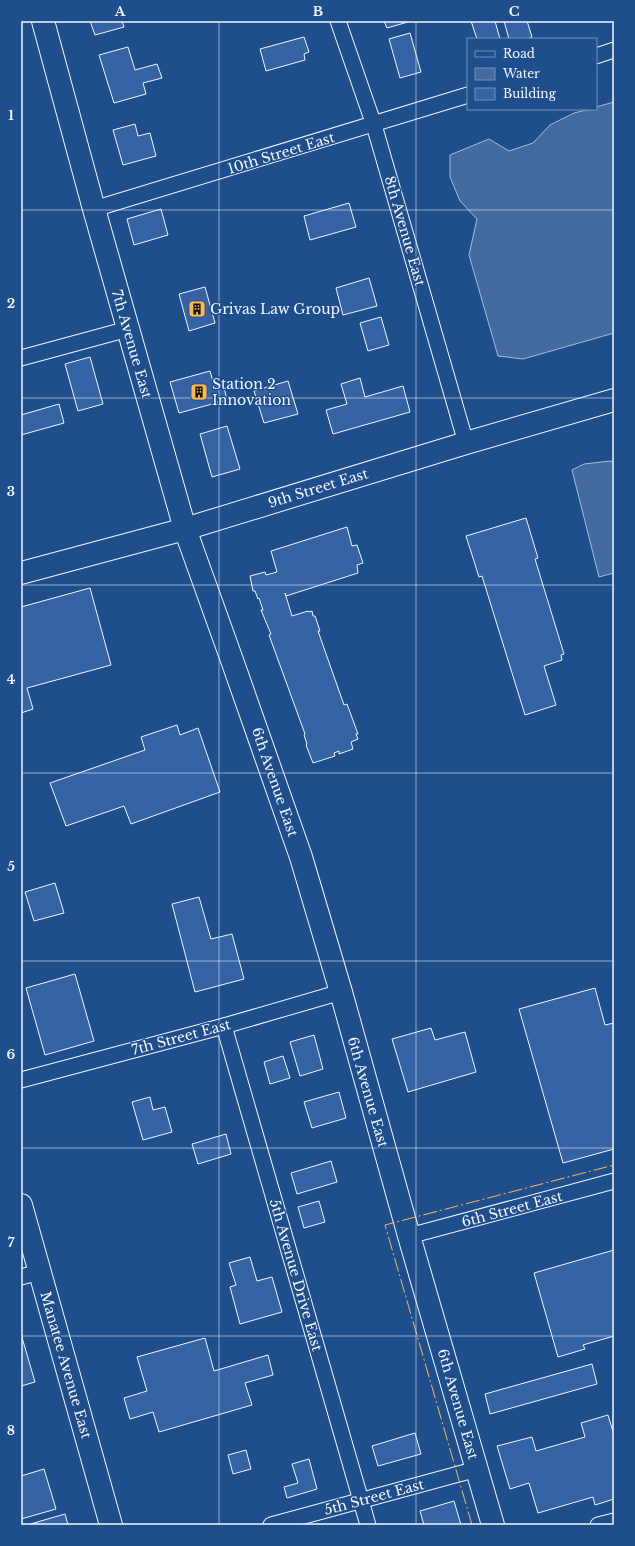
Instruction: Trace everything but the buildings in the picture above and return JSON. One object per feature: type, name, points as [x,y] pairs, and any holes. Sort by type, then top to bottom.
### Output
[{"type":"main road","name":"7th Avenue East","points":[[43,21],[94,209],[185,529],[234,663]]},
{"type":"main road","name":"9th Street East","points":[[21,573],[185,529],[466,443],[614,400]]},
{"type":"main road","name":"6th Avenue East","points":[[234,663],[300,857],[341,992],[409,1236],[493,1525]]},
{"type":"main road","name":"Manatee Avenue East","points":[[21,1205],[30,1274],[111,1525]]},
{"type":"street","name":"8th Avenue East","points":[[338,21],[374,125],[466,443]]},
{"type":"street","points":[[597,56],[614,50]]},
{"type":"street","name":"10th Street East","points":[[94,209],[467,96]]},
{"type":"street","points":[[21,358],[128,329]]},
{"type":"street","name":"7th Street East","points":[[21,1080],[224,1026],[341,992]]},
{"type":"street","name":"5th Avenue Drive East","points":[[224,1026],[368,1525]]},
{"type":"street","name":"6th Street East","points":[[409,1236],[614,1181]]},
{"type":"street","name":"5th Street East","points":[[271,1525],[477,1469]]},
{"type":"street","points":[[598,1525],[614,1521]]},
{"type":"water","points":[[614,102],[614,333],[523,359],[498,356],[469,255],[477,219],[460,201],[450,177],[450,155],[489,139],[509,151],[533,143],[550,125],[574,113],[586,110],[597,110],[597,107]]},
{"type":"water","points":[[610,461],[614,462],[614,573],[599,577],[572,470],[584,464]]},
{"type":"power","points":[[472,1525],[385,1225],[614,1165]]},
{"type":"place","name":"Grivas Law Group","points":[[197,309]]},
{"type":"place","name":"Station 2 Innovation","points":[[199,392]]}]
